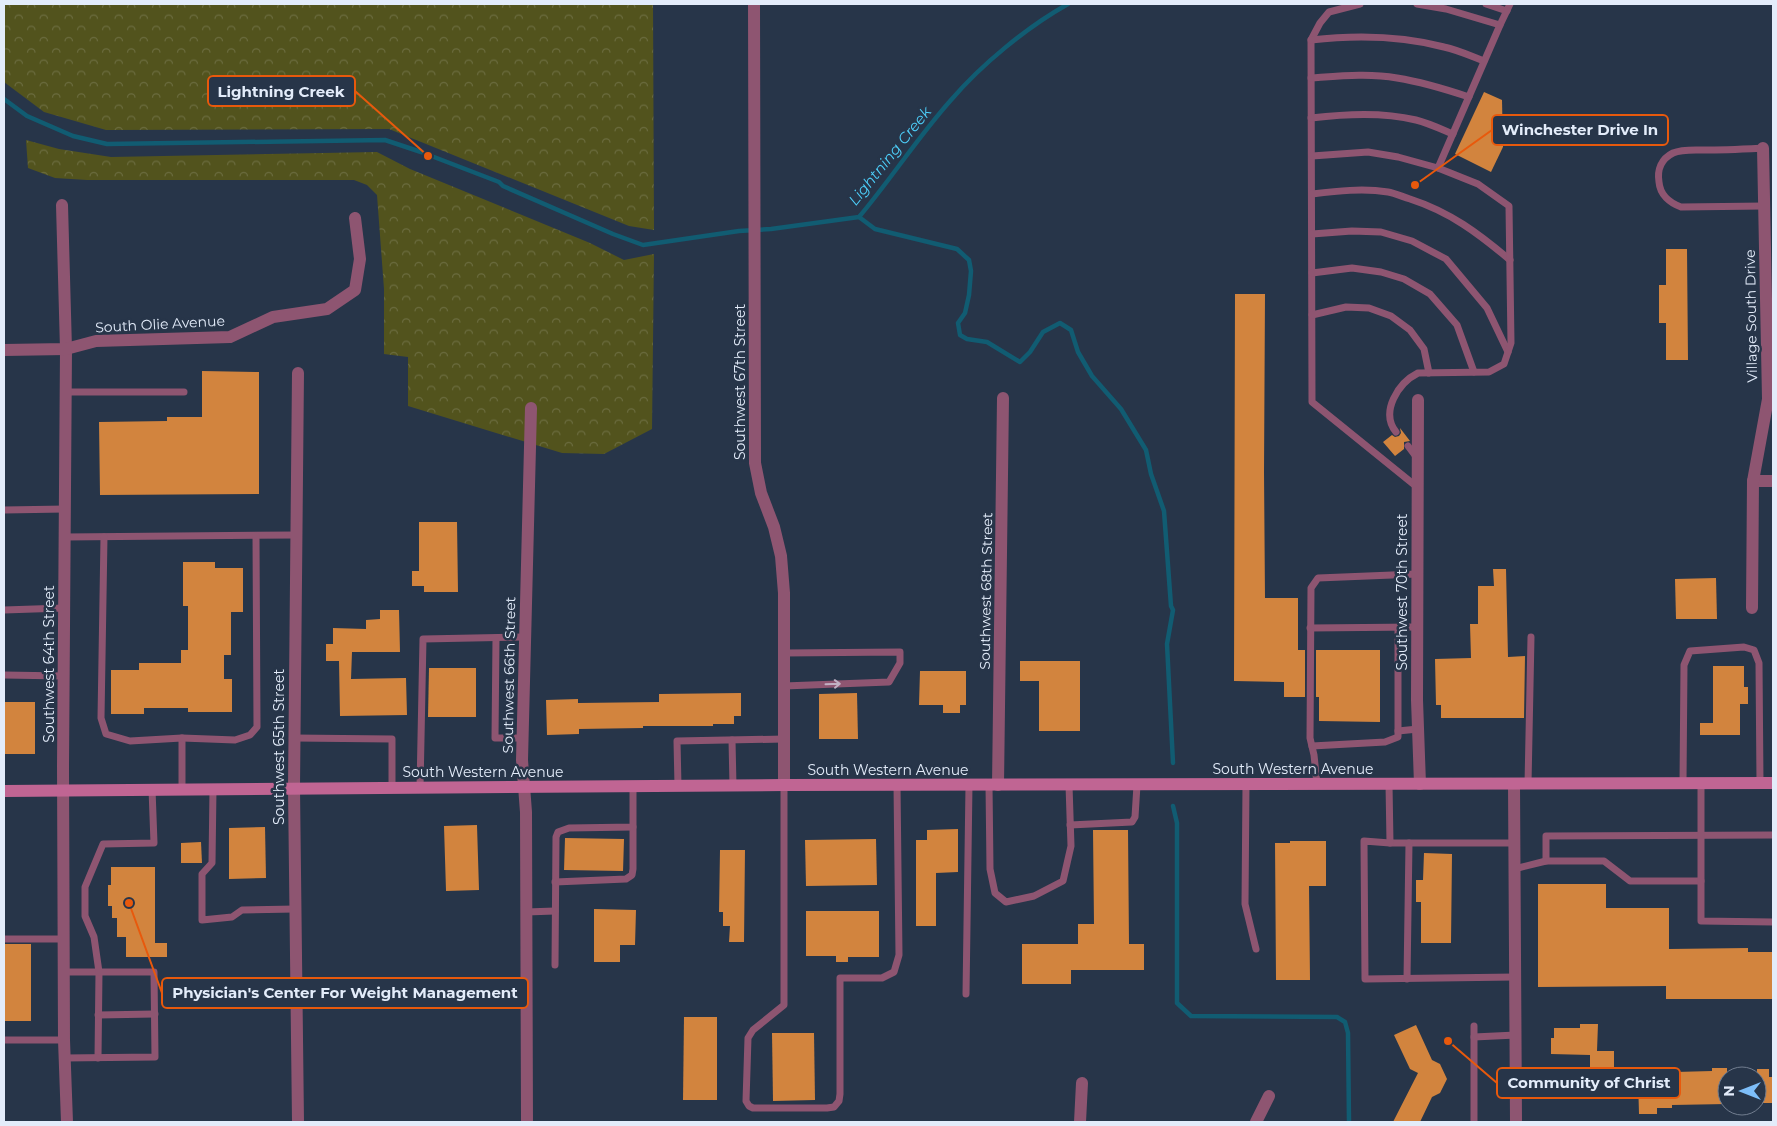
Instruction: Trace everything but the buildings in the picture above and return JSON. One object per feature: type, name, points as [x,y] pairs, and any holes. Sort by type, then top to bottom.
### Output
[{"type":"main road","name":"South Western Avenue","points":[[4,791],[784,785],[1773,783]]},
{"type":"street","name":"Southwest 67th Street","points":[[754,4],[754,463],[774,526],[781,556],[784,594],[784,785]]},
{"type":"street","name":"Village South Drive","points":[[1752,608],[1754,481],[1768,399],[1763,148]]},
{"type":"street","name":"Southwest 64th Street","points":[[62,205],[66,349],[63,790],[64,1058],[67,1122]]},
{"type":"street","name":"South Olie Avenue","points":[[4,350],[66,349],[96,341],[230,337],[274,318],[327,309],[355,290],[360,259],[355,218]]},
{"type":"street","name":"Southwest 65th Street","points":[[298,373],[294,738],[298,1122]]},
{"type":"street","name":"Southwest 68th Street","points":[[994,785],[1003,398]]},
{"type":"street","name":"Southwest 70th Street","points":[[1418,400],[1417,626],[1420,784]]},
{"type":"street","name":"Southwest 66th Street","points":[[527,1122],[523,738],[531,408]]},
{"type":"street","points":[[1754,481],[1773,481]]},
{"type":"street","points":[[1514,784],[1516,1122]]},
{"type":"street","points":[[1080,1122],[1082,1083]]},
{"type":"street","points":[[1256,1122],[1269,1096]]},
{"type":"lane","points":[[1360,4],[1329,12],[1320,23],[1311,40],[1312,402],[1417,487]]},
{"type":"lane","points":[[1417,4],[1446,9],[1500,25]]},
{"type":"lane","points":[[1438,168],[1509,7],[1486,4]]},
{"type":"lane","points":[[1311,40],[1345,36],[1409,40],[1445,47],[1484,61]]},
{"type":"lane","points":[[1311,78],[1360,75],[1395,77],[1469,97]]},
{"type":"lane","points":[[1311,118],[1346,114],[1382,115],[1418,120],[1453,134]]},
{"type":"lane","points":[[1763,148],[1681,151],[1665,159],[1659,167],[1658,177],[1659,187],[1664,196],[1673,204],[1681,207],[1764,206]]},
{"type":"lane","points":[[1312,156],[1368,152],[1398,157],[1438,168],[1478,184],[1509,206],[1510,343],[1504,364],[1489,372],[1418,373],[1410,377],[1395,396],[1389,411],[1391,425],[1396,432]]},
{"type":"lane","points":[[1312,194],[1356,190],[1389,192],[1452,216],[1481,235],[1510,260]]},
{"type":"lane","points":[[1312,234],[1352,231],[1381,232],[1412,241],[1446,259],[1487,308],[1508,352]]},
{"type":"lane","points":[[1312,273],[1352,268],[1381,272],[1404,279],[1430,294],[1457,325],[1474,372]]},
{"type":"lane","points":[[1312,315],[1346,307],[1369,308],[1391,316],[1410,330],[1424,349],[1429,373]]},
{"type":"lane","points":[[66,392],[184,392]]},
{"type":"lane","points":[[1408,446],[1418,458]]},
{"type":"lane","points":[[4,510],[65,509]]},
{"type":"lane","points":[[65,537],[296,535]]},
{"type":"lane","points":[[104,536],[101,718],[106,734],[130,741],[182,738],[235,740],[250,735],[257,727],[256,536]]},
{"type":"lane","points":[[1317,784],[1310,738],[1311,588],[1318,578],[1417,574]]},
{"type":"lane","points":[[4,610],[64,608]]},
{"type":"lane","points":[[1310,628],[1417,626]]},
{"type":"lane","points":[[1312,746],[1385,742],[1398,737],[1398,627]]},
{"type":"lane","points":[[420,788],[423,639],[525,637]]},
{"type":"lane","points":[[1528,784],[1531,637]]},
{"type":"lane","points":[[496,638],[495,738],[523,738]]},
{"type":"lane","points":[[1683,783],[1684,665],[1690,651],[1744,647],[1754,650],[1759,664],[1760,783]]},
{"type":"lane","points":[[784,652],[900,652],[900,663],[889,682],[784,686]]},
{"type":"lane","points":[[4,675],[64,676]]},
{"type":"lane","points":[[1398,730],[1418,729]]},
{"type":"lane","points":[[182,738],[182,789]]},
{"type":"lane","points":[[294,738],[392,739],[392,788]]},
{"type":"lane","points":[[678,786],[677,741],[784,739]]},
{"type":"lane","points":[[732,740],[733,786]]},
{"type":"lane","points":[[1701,783],[1701,921],[1773,922]]},
{"type":"lane","points":[[1070,825],[1132,822],[1137,784]]},
{"type":"lane","points":[[1246,784],[1245,904],[1256,949]]},
{"type":"lane","points":[[1389,784],[1390,843]]},
{"type":"lane","points":[[784,785],[784,1005],[753,1030],[748,1038],[746,1101],[748,1106],[753,1108],[827,1108],[834,1107],[839,1101],[840,978],[882,978],[894,972],[898,955],[897,785]]},
{"type":"lane","points":[[966,994],[968,785]]},
{"type":"lane","points":[[994,785],[990,869],[995,893],[1006,902],[1034,896],[1063,881],[1071,846],[1069,785]]},
{"type":"lane","points":[[555,882],[626,879],[632,875],[633,786]]},
{"type":"lane","points":[[98,1058],[99,972],[94,937],[85,916],[85,887],[103,844],[154,843],[152,789]]},
{"type":"lane","points":[[213,789],[212,863],[202,874],[202,920],[232,917],[242,910],[295,909]]},
{"type":"lane","points":[[555,965],[556,837],[558,832],[569,828],[633,827]]},
{"type":"lane","points":[[1546,861],[1546,836],[1773,835]]},
{"type":"lane","points":[[1514,843],[1364,842],[1365,979],[1515,977]]},
{"type":"lane","points":[[1407,979],[1410,843]]},
{"type":"lane","points":[[1514,869],[1546,861],[1604,861],[1630,881],[1701,881]]},
{"type":"lane","points":[[526,912],[555,911]]},
{"type":"lane","points":[[4,939],[64,939]]},
{"type":"lane","points":[[64,1058],[155,1057],[154,972],[65,972]]},
{"type":"lane","points":[[98,1015],[155,1014]]},
{"type":"lane","points":[[1474,1026],[1474,1122]]},
{"type":"lane","points":[[1474,1037],[1516,1035]]},
{"type":"lane","points":[[4,1040],[64,1040]]},
{"type":"green space","points":[[4,4],[653,4],[654,230],[629,226],[389,129],[106,130],[44,112],[4,82]]},
{"type":"green space","points":[[26,140],[59,149],[111,157],[377,152],[410,169],[590,243],[624,260],[654,254],[652,429],[604,454],[562,453],[408,406],[408,357],[384,354],[384,289],[377,195],[367,185],[354,180],[87,180],[55,178],[28,168]]},
{"type":"waterway","name":"Lightning Creek","points":[[4,99],[27,116],[73,136],[107,144],[385,140],[499,182],[503,186],[613,234],[643,245],[739,231],[771,229],[859,217],[963,86],[1021,35],[1068,4]]},
{"type":"waterway","points":[[859,217],[875,229],[957,249],[969,260],[971,271],[969,295],[965,313],[958,323],[960,335],[967,339],[987,342],[1020,362],[1030,352],[1043,332],[1060,323],[1071,330],[1078,352],[1092,376],[1121,409],[1146,450],[1151,474],[1164,511],[1171,606],[1173,610],[1167,644],[1173,763]]},
{"type":"waterway","points":[[1173,806],[1177,823],[1177,1003],[1191,1016],[1337,1017],[1345,1022],[1348,1033],[1349,1122]]},
{"type":"place","name":"Lightning Creek","points":[[428,156]]},
{"type":"place","name":"Winchester Drive In","points":[[1415,185]]},
{"type":"place","name":"Physician's Center For Weight Management","points":[[129,903]]},
{"type":"place","name":"Community of Christ","points":[[1448,1041]]}]
